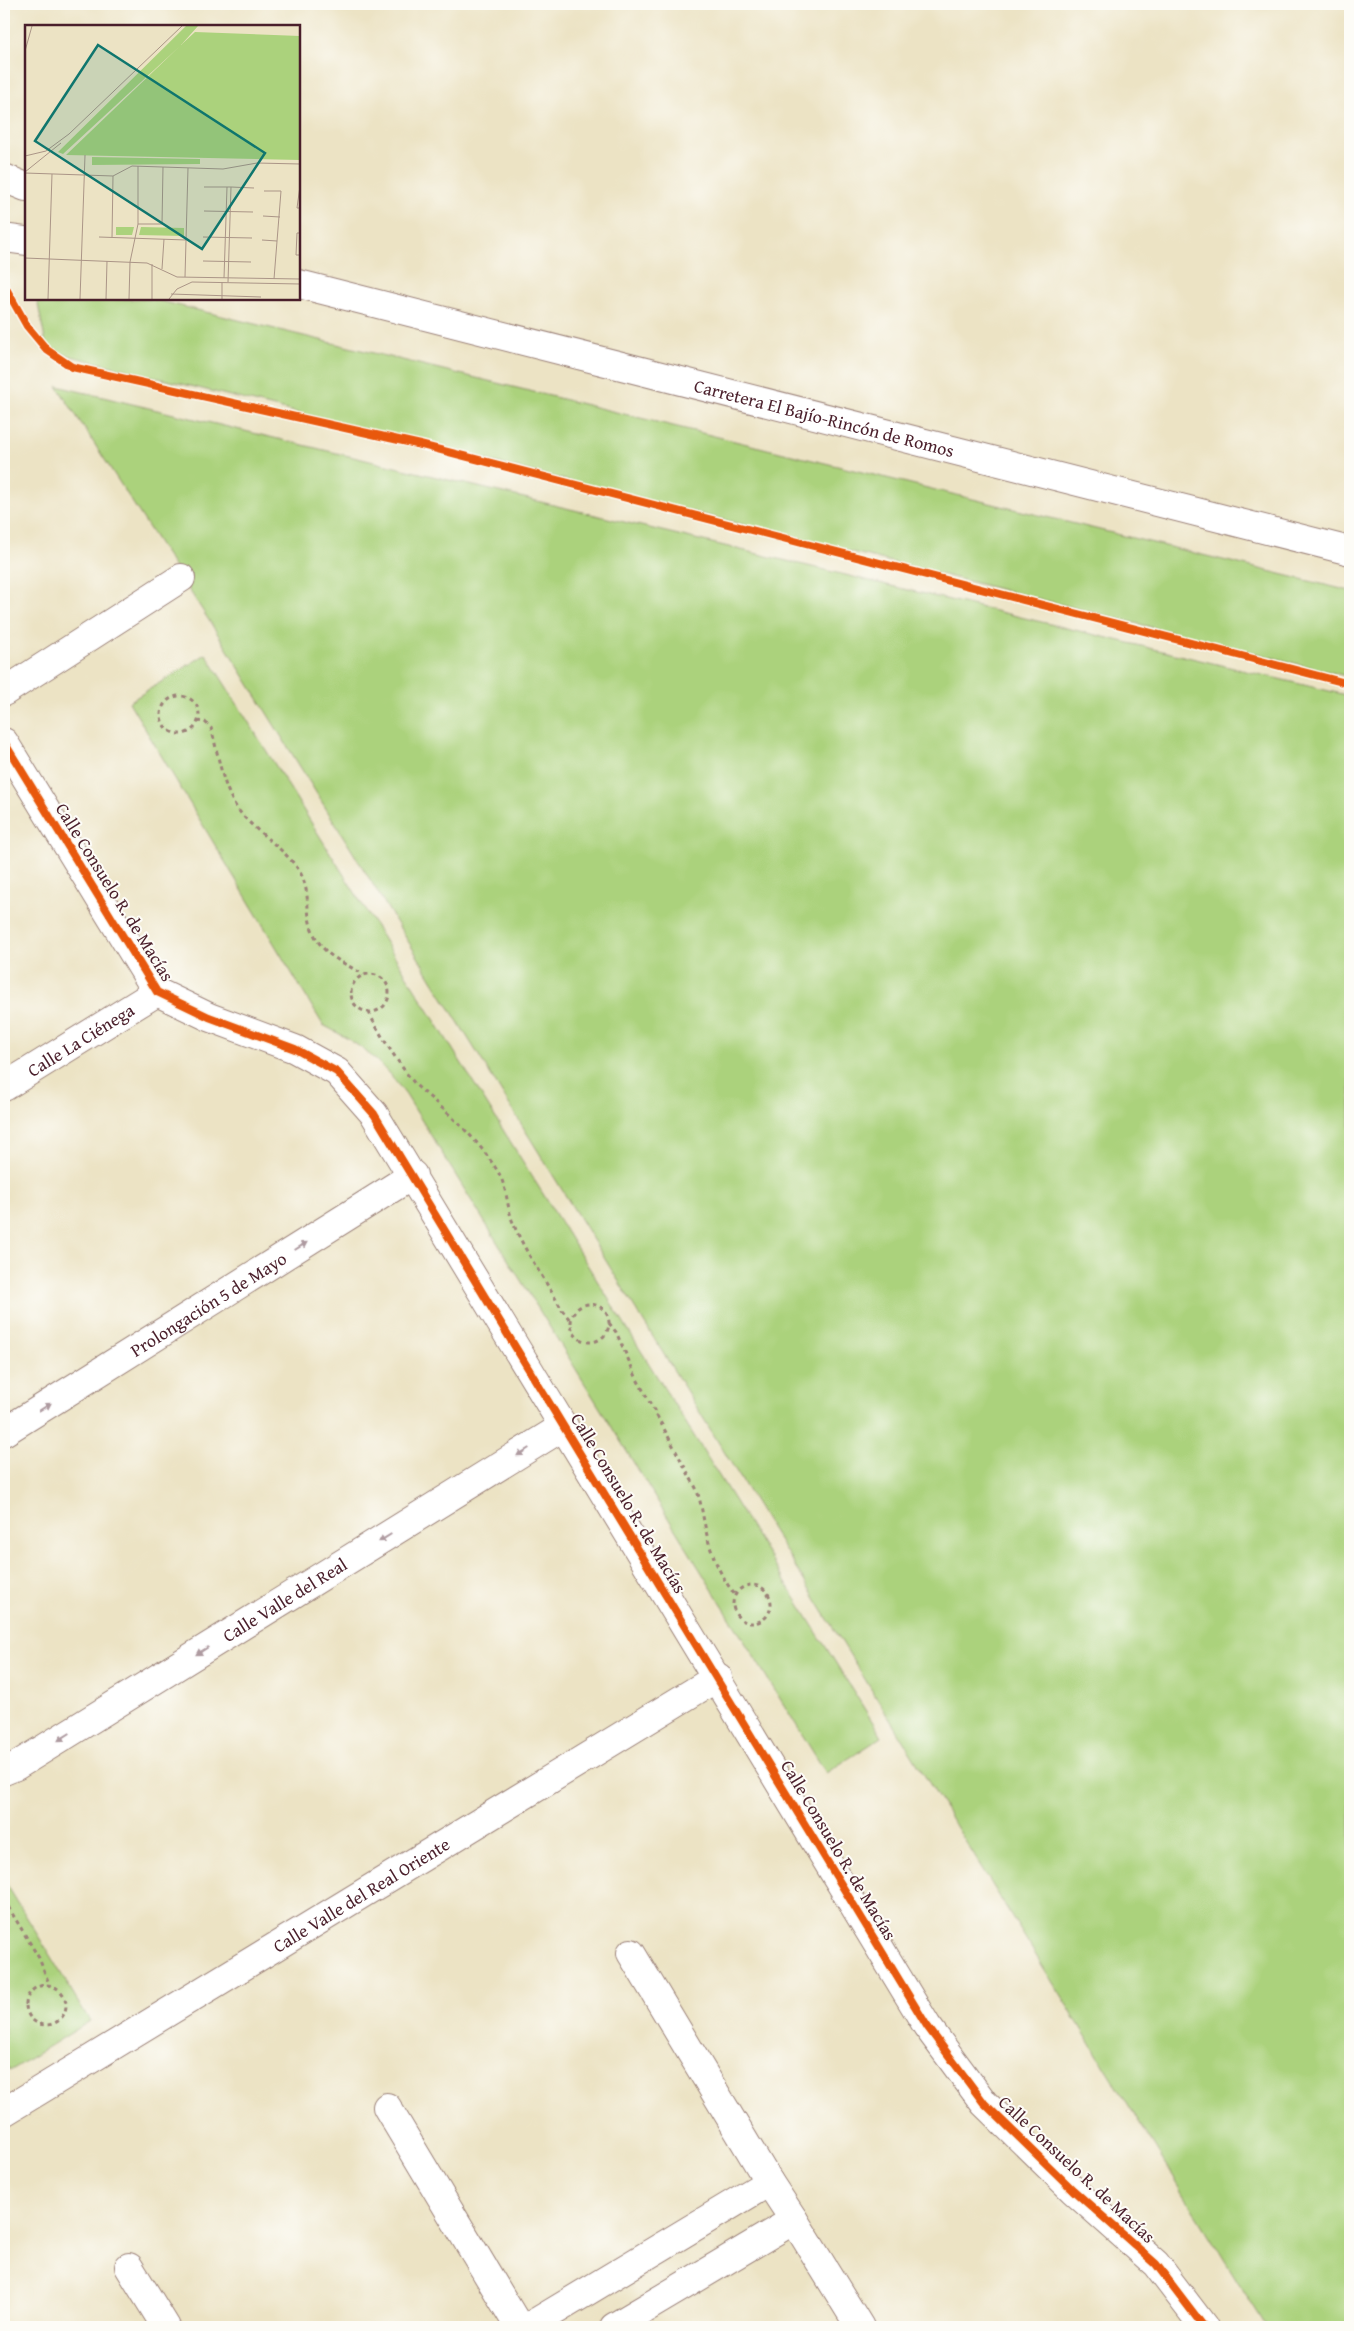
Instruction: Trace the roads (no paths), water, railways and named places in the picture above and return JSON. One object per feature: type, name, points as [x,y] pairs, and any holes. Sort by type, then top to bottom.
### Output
[{"type":"street","points":[[4,178],[25,187]]},
{"type":"street","points":[[4,238],[25,241]]},
{"type":"street","name":"Carretera El Bajío-Rincón de Romos","points":[[300,284],[1350,551]]},
{"type":"street","points":[[4,692],[181,578]]},
{"type":"street","name":"Calle Consuelo R. de Macías","points":[[4,742],[157,992],[209,1017],[295,1049],[337,1072],[374,1114],[718,1677],[928,2026],[984,2103],[1073,2190],[1156,2264],[1204,2327]]},
{"type":"street","name":"Calle La Ciénega","points":[[4,1087],[157,992]]},
{"type":"street","name":"Prolongación 5 de Mayo","points":[[4,1432],[413,1176]]},
{"type":"street","name":"Calle Valle del Real","points":[[4,1771],[16,1766],[564,1426]]},
{"type":"street","name":"Calle Valle del Real Oriente","points":[[4,2112],[718,1677]]},
{"type":"street","points":[[631,1953],[769,2182],[860,2327]]},
{"type":"street","points":[[387,2107],[519,2327]]},
{"type":"street","points":[[528,2327],[769,2182]]},
{"type":"street","points":[[614,2327],[794,2220]]},
{"type":"street","points":[[129,2267],[166,2327]]}]
